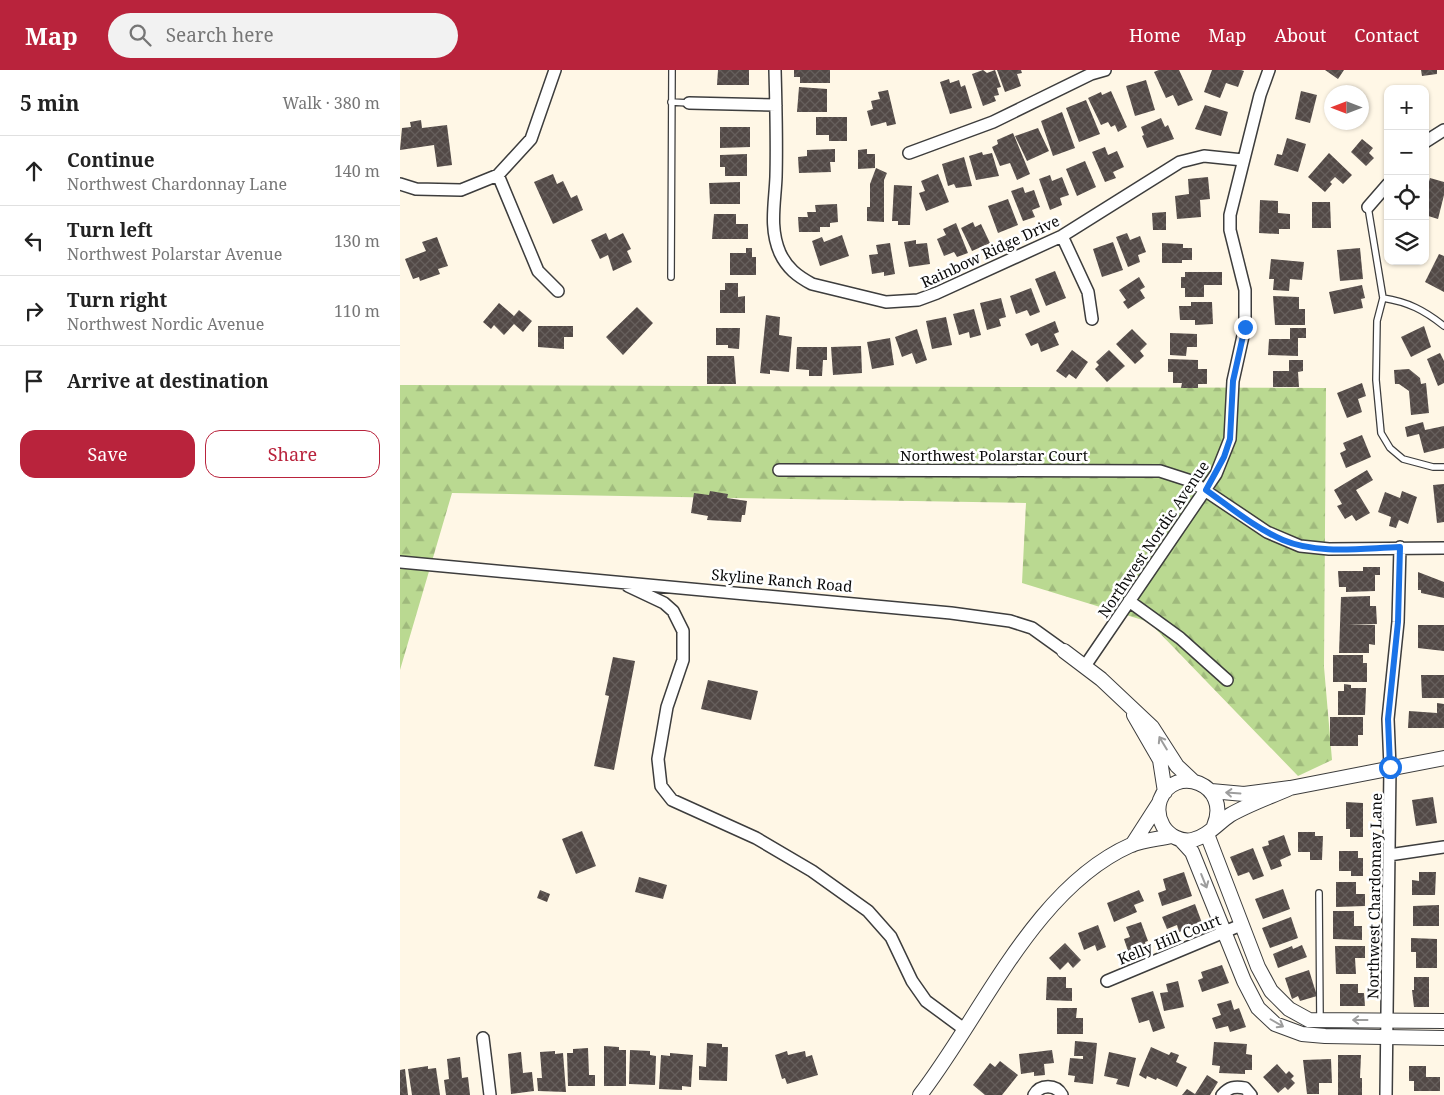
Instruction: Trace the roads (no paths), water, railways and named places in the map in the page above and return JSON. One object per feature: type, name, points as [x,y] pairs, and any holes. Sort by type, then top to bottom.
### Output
[{"type":"street","points":[[400,184],[416,189],[461,190],[498,175],[531,138],[555,70]]},
{"type":"street","name":"Rainbow Ridge Drive","points":[[775,70],[776,179],[772,206],[774,232],[779,252],[789,268],[800,278],[812,284],[886,302],[918,300],[937,294],[1062,236],[1180,162],[1204,156],[1243,160]]},
{"type":"street","points":[[909,153],[993,122],[1091,74],[1105,70]]},
{"type":"street","name":"Northwest Nordic Avenue","points":[[1084,666],[1206,490],[1224,457],[1230,439],[1233,381],[1245,327],[1245,290],[1230,230],[1230,215],[1260,95],[1269,70]]},
{"type":"street","points":[[689,103],[776,105]]},
{"type":"street","points":[[1429,139],[1444,130]]},
{"type":"street","points":[[498,175],[538,271],[558,291]]},
{"type":"street","points":[[1368,207],[1384,189]]},
{"type":"street","points":[[1062,236],[1088,292],[1092,319]]},
{"type":"street","name":"Northwest Polarstar Court","points":[[779,470],[1160,470],[1192,480],[1267,532],[1300,546],[1329,549],[1444,548]]},
{"type":"street","name":"Northwest Chardonnay Lane","points":[[1386,1095],[1390,767],[1388,719],[1398,622],[1400,547]]},
{"type":"street","name":"Skyline Ranch Road","points":[[400,562],[951,612],[1010,621],[1032,628],[1101,679],[1152,727],[1177,766],[1193,781]]},
{"type":"street","points":[[620,582],[664,603],[673,611],[683,631],[683,660],[667,707],[658,759],[661,786],[672,800],[756,838],[812,871],[868,911],[891,937],[912,980],[926,1001],[964,1029]]},
{"type":"street","points":[[1129,601],[1180,638],[1227,680]]},
{"type":"street","name":"Skyline Ranch Road","points":[[1131,708],[1160,760],[1163,796]]},
{"type":"street","points":[[1211,791],[1244,794],[1290,788],[1444,758]]},
{"type":"street","points":[[1132,845],[1163,796],[1178,783],[1193,781],[1203,784],[1211,791],[1218,808],[1210,830],[1242,925],[1258,967],[1271,991],[1288,1009],[1309,1020],[1444,1020]]},
{"type":"street","points":[[920,1095],[1004,969],[1063,894],[1098,865],[1132,845],[1176,838],[1190,840],[1210,830],[1232,814],[1290,788]]},
{"type":"street","points":[[1163,796],[1158,811],[1160,821],[1192,852],[1258,1008],[1275,1024],[1302,1034],[1387,1038],[1444,1038]]},
{"type":"street","points":[[1389,855],[1444,847]]},
{"type":"street","name":"Kelly Hill Court","points":[[1107,981],[1242,925]]},
{"type":"street","points":[[483,1038],[490,1095]]},
{"type":"street","points":[[1034,1095],[1037,1090],[1044,1086],[1060,1091],[1062,1095]]},
{"type":"street","points":[[1222,1095],[1230,1088],[1238,1086],[1245,1088],[1251,1095]]},
{"type":"lane","points":[[671,277],[672,70]]},
{"type":"lane","points":[[672,102],[689,103]]},
{"type":"lane","points":[[1368,207],[1383,298],[1377,321],[1376,380],[1381,433],[1390,448],[1403,459],[1433,467],[1444,467]]},
{"type":"lane","points":[[1383,298],[1405,302],[1423,310],[1444,326]]},
{"type":"lane","points":[[1319,893],[1320,1020]]}]
